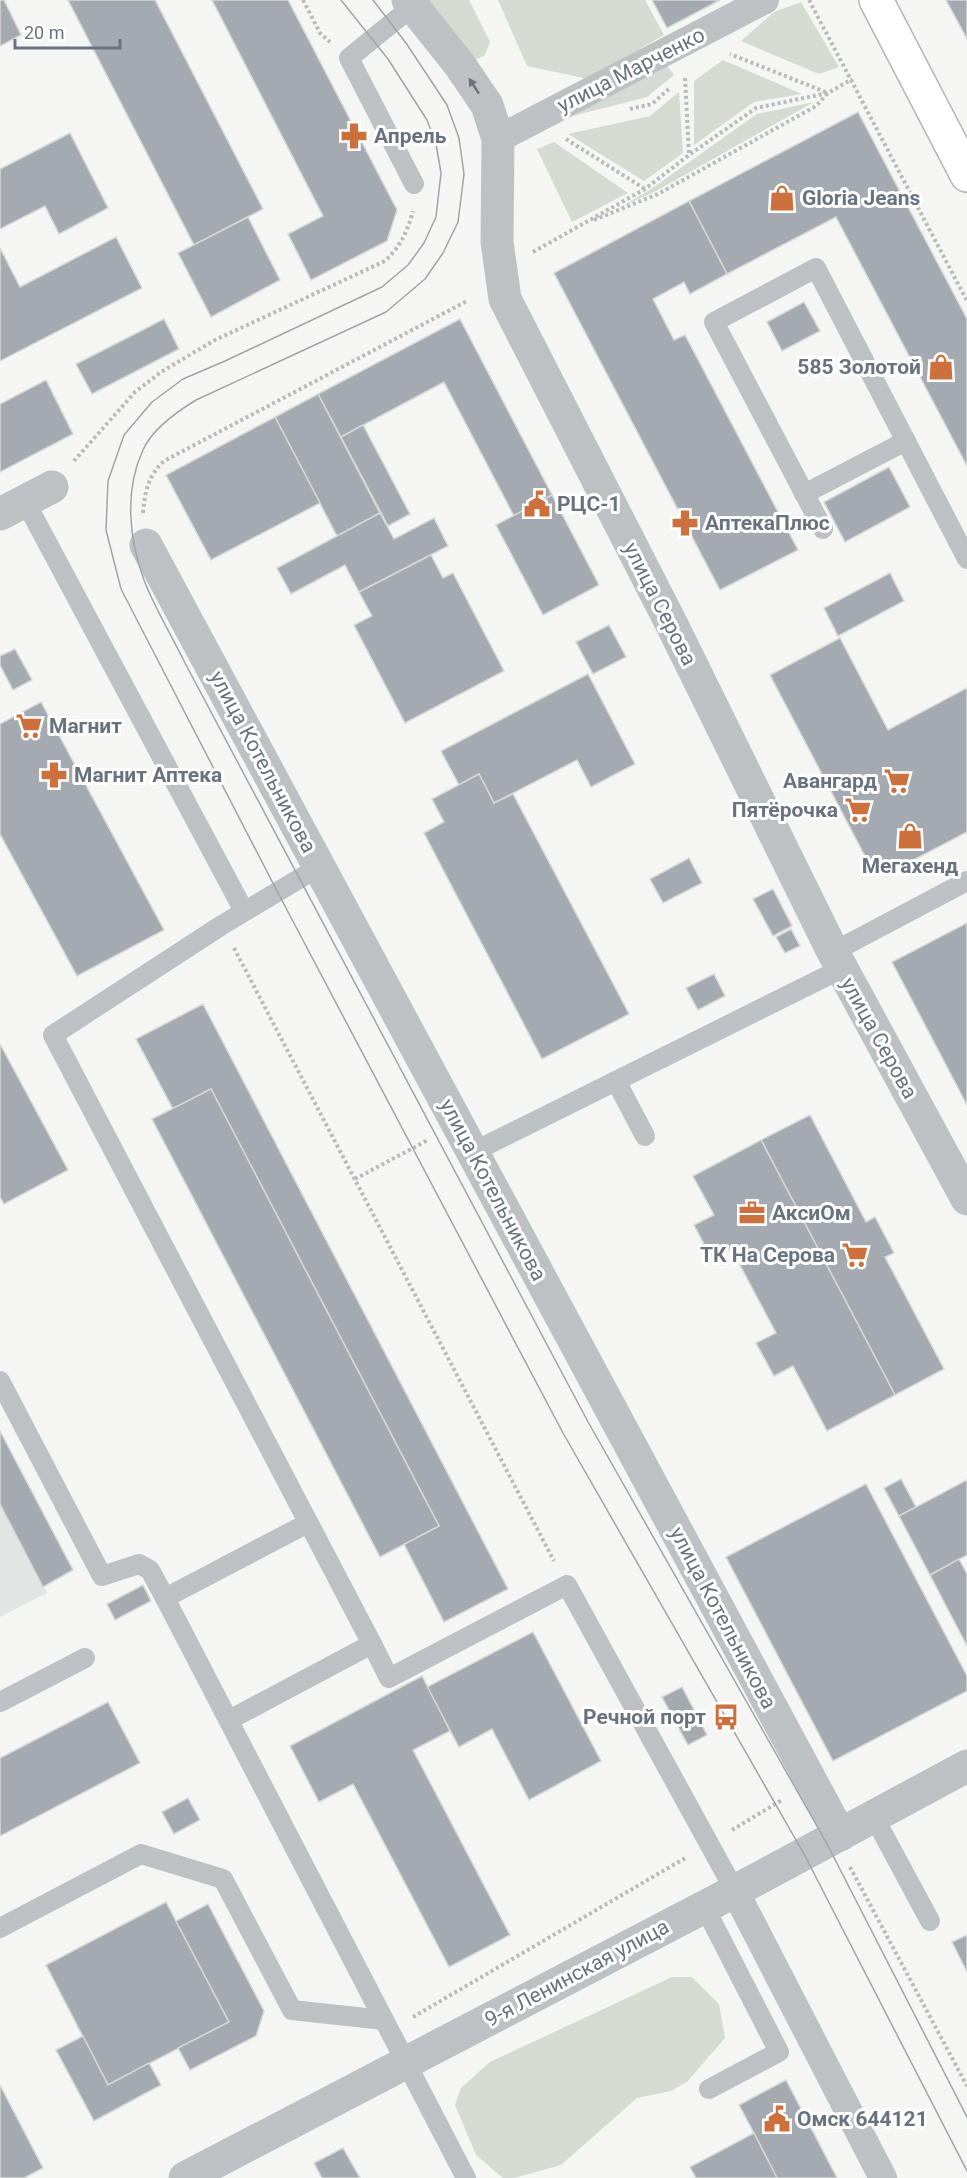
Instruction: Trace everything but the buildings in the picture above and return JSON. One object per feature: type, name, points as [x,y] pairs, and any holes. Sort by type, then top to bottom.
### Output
[{"type":"main road","points":[[876,0],[967,175]]},
{"type":"street","name":"улица Марченко","points":[[498,139],[765,0]]},
{"type":"street","name":"улица Серова","points":[[410,3],[459,64],[487,105],[498,139],[497,242],[505,299],[672,625],[837,961],[967,1199]]},
{"type":"street","name":"улица Котельникова","points":[[146,545],[812,1783],[837,1836]]},
{"type":"street","name":"9-я Ленинская улица","points":[[185,2178],[735,1891],[967,1766]]},
{"type":"street","points":[[735,1891],[883,2178]]},
{"type":"lane","points":[[410,3],[349,58],[414,184]]},
{"type":"lane","points":[[823,529],[714,321],[816,268],[967,559]]},
{"type":"lane","points":[[804,494],[906,441]]},
{"type":"lane","points":[[26,501],[244,911]]},
{"type":"lane","points":[[319,867],[244,911],[53,1035],[389,1678],[567,1585],[735,1891]]},
{"type":"lane","points":[[466,1138],[616,1081],[837,961],[967,881]]},
{"type":"lane","points":[[616,1081],[645,1136]]},
{"type":"lane","points":[[0,1381],[102,1576],[139,1564],[150,1570],[466,2178]]},
{"type":"lane","points":[[165,1598],[308,1523]]},
{"type":"lane","points":[[229,1720],[372,1644]]},
{"type":"lane","points":[[0,1702],[85,1658]]},
{"type":"lane","points":[[874,1817],[930,1921]]},
{"type":"lane","points":[[0,1928],[141,1854],[223,1880],[292,2010],[387,2025]]},
{"type":"lane","points":[[704,1906],[779,2052],[709,2089]]},
{"type":"path","points":[[303,0],[320,33],[349,58]]},
{"type":"path","points":[[810,0],[967,301]]},
{"type":"path","points":[[663,53],[685,76],[689,155]]},
{"type":"path","points":[[729,54],[828,93]]},
{"type":"path","points":[[580,226],[658,194],[816,106],[828,93],[852,79]]},
{"type":"path","points":[[501,270],[645,189],[756,108],[828,93]]},
{"type":"path","points":[[557,134],[645,189]]},
{"type":"path","points":[[26,501],[135,392],[161,372],[215,340],[385,261],[398,248],[406,234],[413,211],[414,184]]},
{"type":"path","points":[[146,545],[143,519],[147,482],[155,469],[164,461],[467,301]]},
{"type":"path","points":[[222,925],[567,1585]]},
{"type":"path","points":[[355,1179],[466,1138]]},
{"type":"path","points":[[387,2025],[709,1844],[812,1783]]},
{"type":"path","points":[[837,1836],[967,2086]]},
{"type":"shaded area","points":[[425,0],[469,0],[490,42],[485,55],[468,64]]},
{"type":"shaded area","points":[[498,0],[645,0],[664,35],[588,79],[527,66]]},
{"type":"shaded area","points":[[801,2],[839,67],[819,74],[741,41],[774,12]]},
{"type":"shaded area","points":[[723,60],[802,94],[754,102],[694,145],[694,81]]},
{"type":"shaded area","points":[[665,63],[674,75],[647,97],[557,120]]},
{"type":"shaded area","points":[[679,92],[683,153],[644,181],[568,134],[650,116]]},
{"type":"shaded area","points":[[814,102],[656,191],[621,207],[651,189],[757,114]]},
{"type":"shaded area","points":[[554,142],[628,193],[572,222],[537,149]]},
{"type":"shaded area","points":[[0,1504],[47,1593],[0,1617]]},
{"type":"shaded area","points":[[672,1977],[692,1977],[719,2004],[725,2038],[687,2082],[671,2091],[637,2098],[561,2165],[514,2178],[503,2178],[476,2155],[455,2105],[461,2088],[490,2062]]},
{"type":"tram line","points":[[341,0],[388,59],[427,120],[436,144],[441,173],[436,217],[424,243],[408,265],[382,287],[183,379],[152,402],[124,435],[108,481],[106,530],[121,589],[277,891],[563,1433],[804,1854],[967,2171]]},
{"type":"tram line","points":[[373,0],[406,43],[447,105],[459,138],[464,174],[458,222],[443,253],[425,279],[386,312],[196,400],[159,428],[143,450],[133,482],[132,532],[139,564],[153,601],[185,663],[587,1420],[826,1842],[967,2117]]},
{"type":"place","name":"Апрель","points":[[354,136]]},
{"type":"place","name":"Gloria Jeans","points":[[782,198]]},
{"type":"place","name":"585 Золотой","points":[[941,367]]},
{"type":"place","name":"РЦС-1","points":[[537,504]]},
{"type":"place","name":"АптекаПлюс","points":[[685,523]]},
{"type":"place","name":"Магнит","points":[[29,726]]},
{"type":"place","name":"Магнит Аптека","points":[[54,775]]},
{"type":"place","name":"Авангард","points":[[897,781]]},
{"type":"place","name":"Пятёрочка","points":[[858,810]]},
{"type":"place","name":"Мегахенд","points":[[910,836]]},
{"type":"place","name":"АксиОм","points":[[752,1213]]},
{"type":"place","name":"ТК На Серова","points":[[855,1255]]},
{"type":"place","name":"Речной порт","points":[[726,1717]]},
{"type":"place","name":"Омск 644121","points":[[777,2119]]}]
